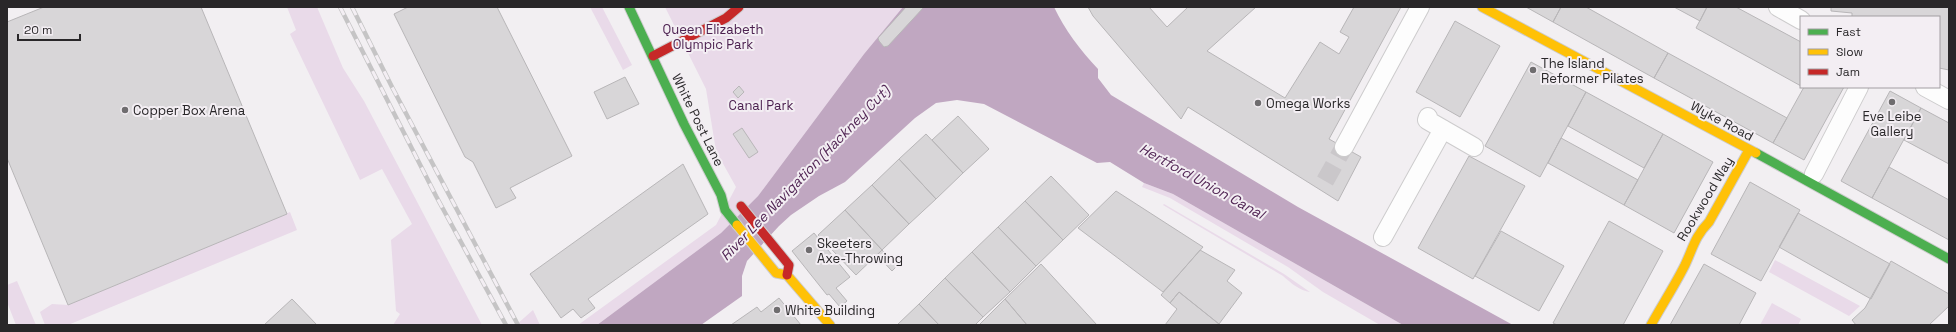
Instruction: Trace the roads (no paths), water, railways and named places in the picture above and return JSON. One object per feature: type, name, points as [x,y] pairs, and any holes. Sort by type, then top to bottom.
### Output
[{"type":"street","name":"White Post Lane","points":[[629,7],[684,124],[722,194],[725,210],[776,273],[787,275],[830,325]]},
{"type":"street","points":[[653,56],[726,18],[739,7]]},
{"type":"street","points":[[1344,147],[1420,7]]},
{"type":"street","name":"Wyke Road","points":[[1482,7],[1749,150],[1949,260]]},
{"type":"street","points":[[1778,7],[1800,19]]},
{"type":"street","points":[[1814,174],[1859,88]]},
{"type":"street","points":[[1927,88],[1949,100]]},
{"type":"street","points":[[1428,117],[1427,120],[1474,147]]},
{"type":"street","points":[[1383,237],[1443,129]]},
{"type":"street","name":"Rookwood Way","points":[[1651,325],[1685,264],[1691,247],[1701,230],[1709,222],[1749,150]]},
{"type":"street","name":"White Post Lane","points":[[722,194],[735,199],[789,265],[787,275]]},
{"type":"water","points":[[903,7],[1054,7],[1073,40],[1098,69],[1098,78],[1111,95],[1298,207],[1513,325],[1403,325],[1173,194],[1144,183],[1110,162],[1097,163],[984,104],[957,100],[936,103],[915,118],[845,182],[819,196],[791,215],[747,261],[742,276],[742,296],[701,325],[597,325],[721,233],[758,196],[864,54]]},
{"type":"tunnel","points":[[1325,181],[1344,147]]},
{"type":"railway","points":[[340,7],[436,196],[506,325]]},
{"type":"railway","points":[[352,7],[392,87],[518,325]]},
{"type":"place","name":"The Island Reformer Pilates","points":[[1533,70]]},
{"type":"place","name":"Eve Leibe Gallery","points":[[1892,102]]},
{"type":"place","name":"Omega Works","points":[[1258,103]]},
{"type":"place","name":"Copper Box Arena","points":[[125,110]]},
{"type":"place","name":"Skeeters Axe-Throwing","points":[[809,250]]},
{"type":"place","name":"White Building","points":[[777,310]]},
{"type":"park label","name":"Queen Elizabeth Olympic Park","points":[[713,36]]},
{"type":"park label","name":"Canal Park","points":[[761,105]]},
{"type":"water label","name":"River Lee Navigation (Hackney Cut)","points":[[805,173]]},
{"type":"water label","name":"Hertford Union Canal","points":[[1202,181]]}]
